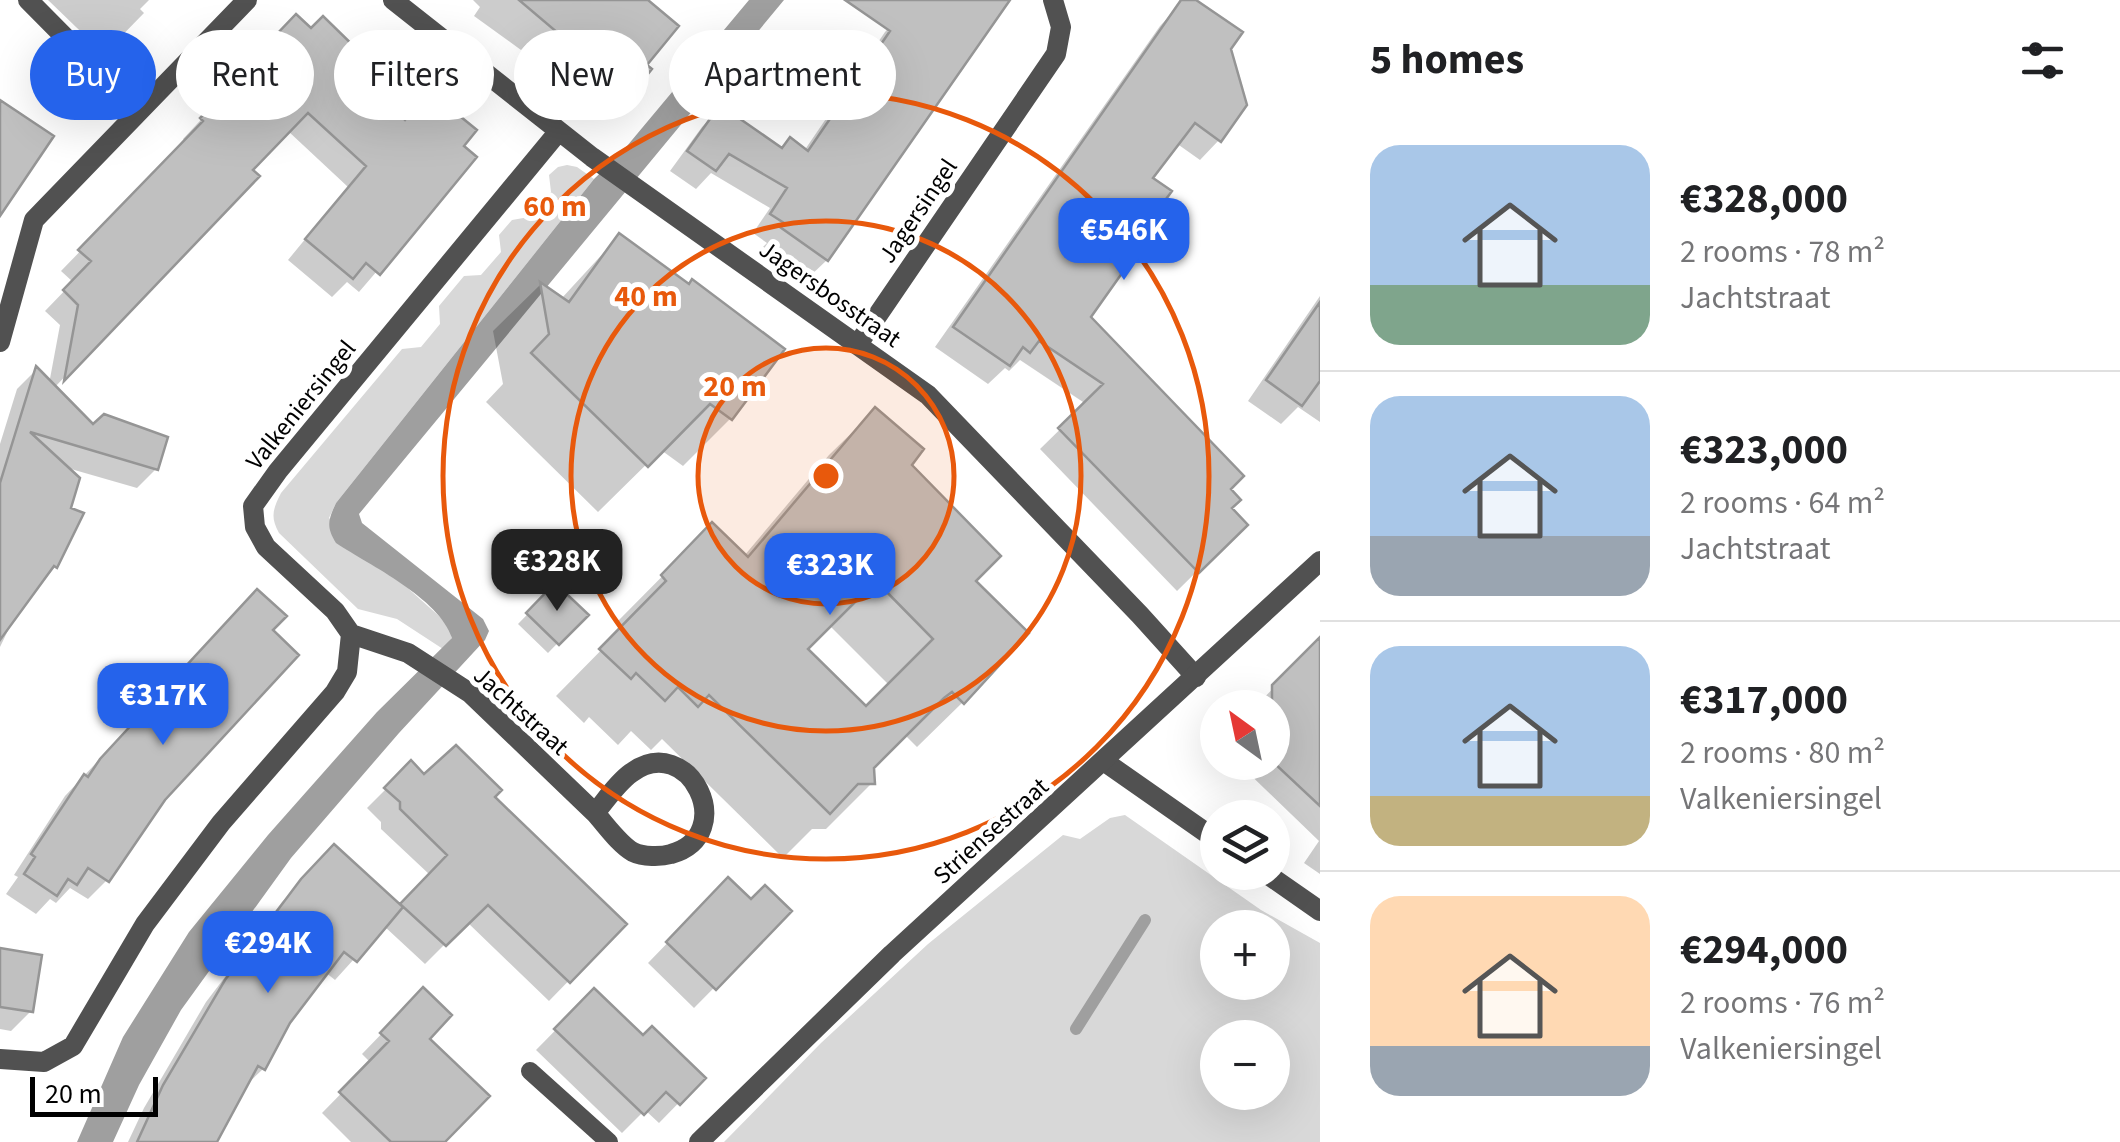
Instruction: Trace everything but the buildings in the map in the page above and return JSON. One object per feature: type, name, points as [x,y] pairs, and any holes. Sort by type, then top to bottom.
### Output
[{"type":"street","points":[[28,0],[57,30]]},
{"type":"street","points":[[156,93],[246,0]]},
{"type":"street","name":"Jagersbosstraat","points":[[392,0],[592,157],[928,395],[1196,677]]},
{"type":"street","name":"Jagersingel","points":[[858,344],[1056,54],[1061,27],[1053,0]]},
{"type":"street","points":[[0,342],[34,220],[130,120]]},
{"type":"street","name":"Valkeniersingel","points":[[352,634],[335,612],[266,547],[255,527],[253,506],[559,132]]},
{"type":"street","name":"Striensestraat","points":[[699,1142],[892,954],[1320,561]]},
{"type":"street","points":[[0,1059],[44,1062],[73,1046],[145,924],[221,823],[335,692],[346,672],[352,634]]},
{"type":"street","name":"Jachtstraat","points":[[352,634],[408,652],[470,693],[633,852],[660,856],[677,852],[691,843],[701,829],[705,813],[696,781],[684,771],[655,764],[627,776],[595,814]]},
{"type":"street","points":[[1105,762],[1200,828]]},
{"type":"street","points":[[1290,890],[1320,911]]},
{"type":"lane","points":[[530,1071],[609,1142]]},
{"type":"shaded area","points":[[749,0],[784,0],[759,30],[724,30]]},
{"type":"shaded area","points":[[669,96],[669,120],[685,120],[359,514],[362,523],[483,619],[489,631],[485,640],[291,858],[181,1010],[113,1142],[77,1142],[123,1037],[189,932],[377,712],[452,638],[445,623],[419,596],[336,543],[329,523],[336,503],[594,179]]},
{"type":"shaded area","points":[[567,165],[594,179],[336,503],[329,518],[448,624],[452,638],[443,649],[397,619],[358,609],[279,533],[274,508],[281,493],[402,349],[421,347],[440,324],[439,306],[464,276],[481,275],[501,252],[499,235],[512,220],[529,217],[551,192],[549,175]]},
{"type":"shaded area","points":[[1125,815],[1200,867],[1200,890],[1232,890],[1261,910],[1200,910],[1200,1000],[1290,1000],[1290,926],[1320,943],[1320,1142],[724,1142],[821,1043],[928,944],[1063,835],[1080,839],[1110,818]]},
{"type":"waterway","points":[[1076,1029],[1145,920]]}]
